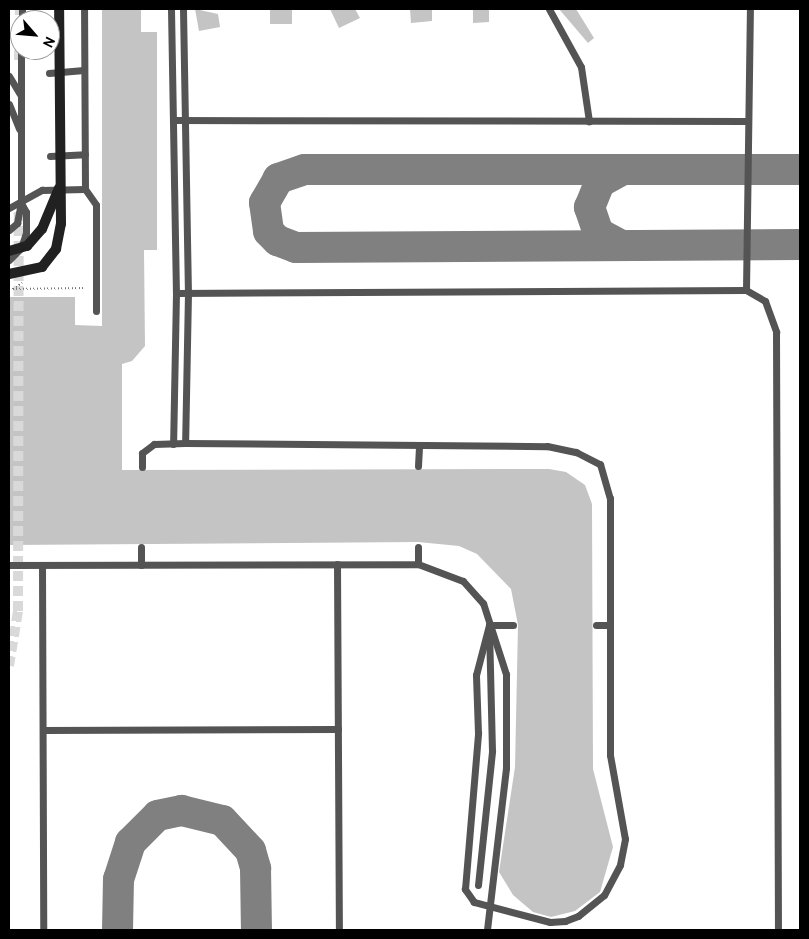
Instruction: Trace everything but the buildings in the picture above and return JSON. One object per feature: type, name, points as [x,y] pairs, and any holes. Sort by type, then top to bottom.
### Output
[{"type":"main road","points":[[9,274],[42,267],[56,249],[62,224],[59,9]]},
{"type":"main road","points":[[9,252],[28,246],[42,229],[61,183]]},
{"type":"lane","points":[[84,9],[85,189],[96,205],[96,311]]},
{"type":"lane","points":[[171,9],[176,294],[173,444]]},
{"type":"lane","points":[[183,9],[188,293],[185,444]]},
{"type":"lane","points":[[549,9],[581,67],[589,121]]},
{"type":"lane","points":[[746,290],[746,122],[750,9]]},
{"type":"lane","points":[[9,230],[17,223],[21,202],[22,60]]},
{"type":"lane","points":[[49,74],[84,70]]},
{"type":"lane","points":[[9,76],[21,96]]},
{"type":"lane","points":[[9,104],[21,134]]},
{"type":"lane","points":[[174,120],[746,122]]},
{"type":"lane","points":[[50,156],[85,154]]},
{"type":"lane","points":[[9,208],[42,190],[85,189]]},
{"type":"lane","points":[[9,260],[21,248],[26,233],[26,212],[21,202]]},
{"type":"lane","points":[[176,294],[746,290],[768,305],[776,332],[778,930]]},
{"type":"lane","points":[[142,467],[142,453],[154,444],[547,446],[586,455],[600,464],[609,484],[610,754],[625,839],[614,880],[589,909],[564,921],[550,922],[490,906],[469,897],[463,879],[478,733],[478,662],[489,625]]},
{"type":"lane","points":[[418,466],[419,445]]},
{"type":"lane","points":[[418,546],[418,564]]},
{"type":"lane","points":[[141,548],[141,565]]},
{"type":"lane","points":[[337,564],[339,930]]},
{"type":"lane","points":[[9,566],[418,564],[463,581],[483,603],[506,674],[508,726],[487,930]]},
{"type":"lane","points":[[42,565],[44,730],[42,930]]},
{"type":"lane","points":[[489,625],[513,625]]},
{"type":"lane","points":[[478,885],[492,751],[489,625]]},
{"type":"lane","points":[[596,625],[610,625]]},
{"type":"lane","points":[[44,730],[338,729]]},
{"type":"path","points":[[9,289],[96,288]]},
{"type":"taxiway","points":[[800,169],[304,169],[278,178],[264,202],[268,231],[277,240],[295,247],[800,244]]},
{"type":"taxiway","points":[[621,245],[598,233],[589,207],[599,182],[622,169]]},
{"type":"taxiway","points":[[117,930],[118,879],[130,842],[157,815],[181,810],[222,820],[250,850],[255,868],[256,930]]},
{"type":"tunnel","points":[[9,666],[18,611],[19,212]]}]
